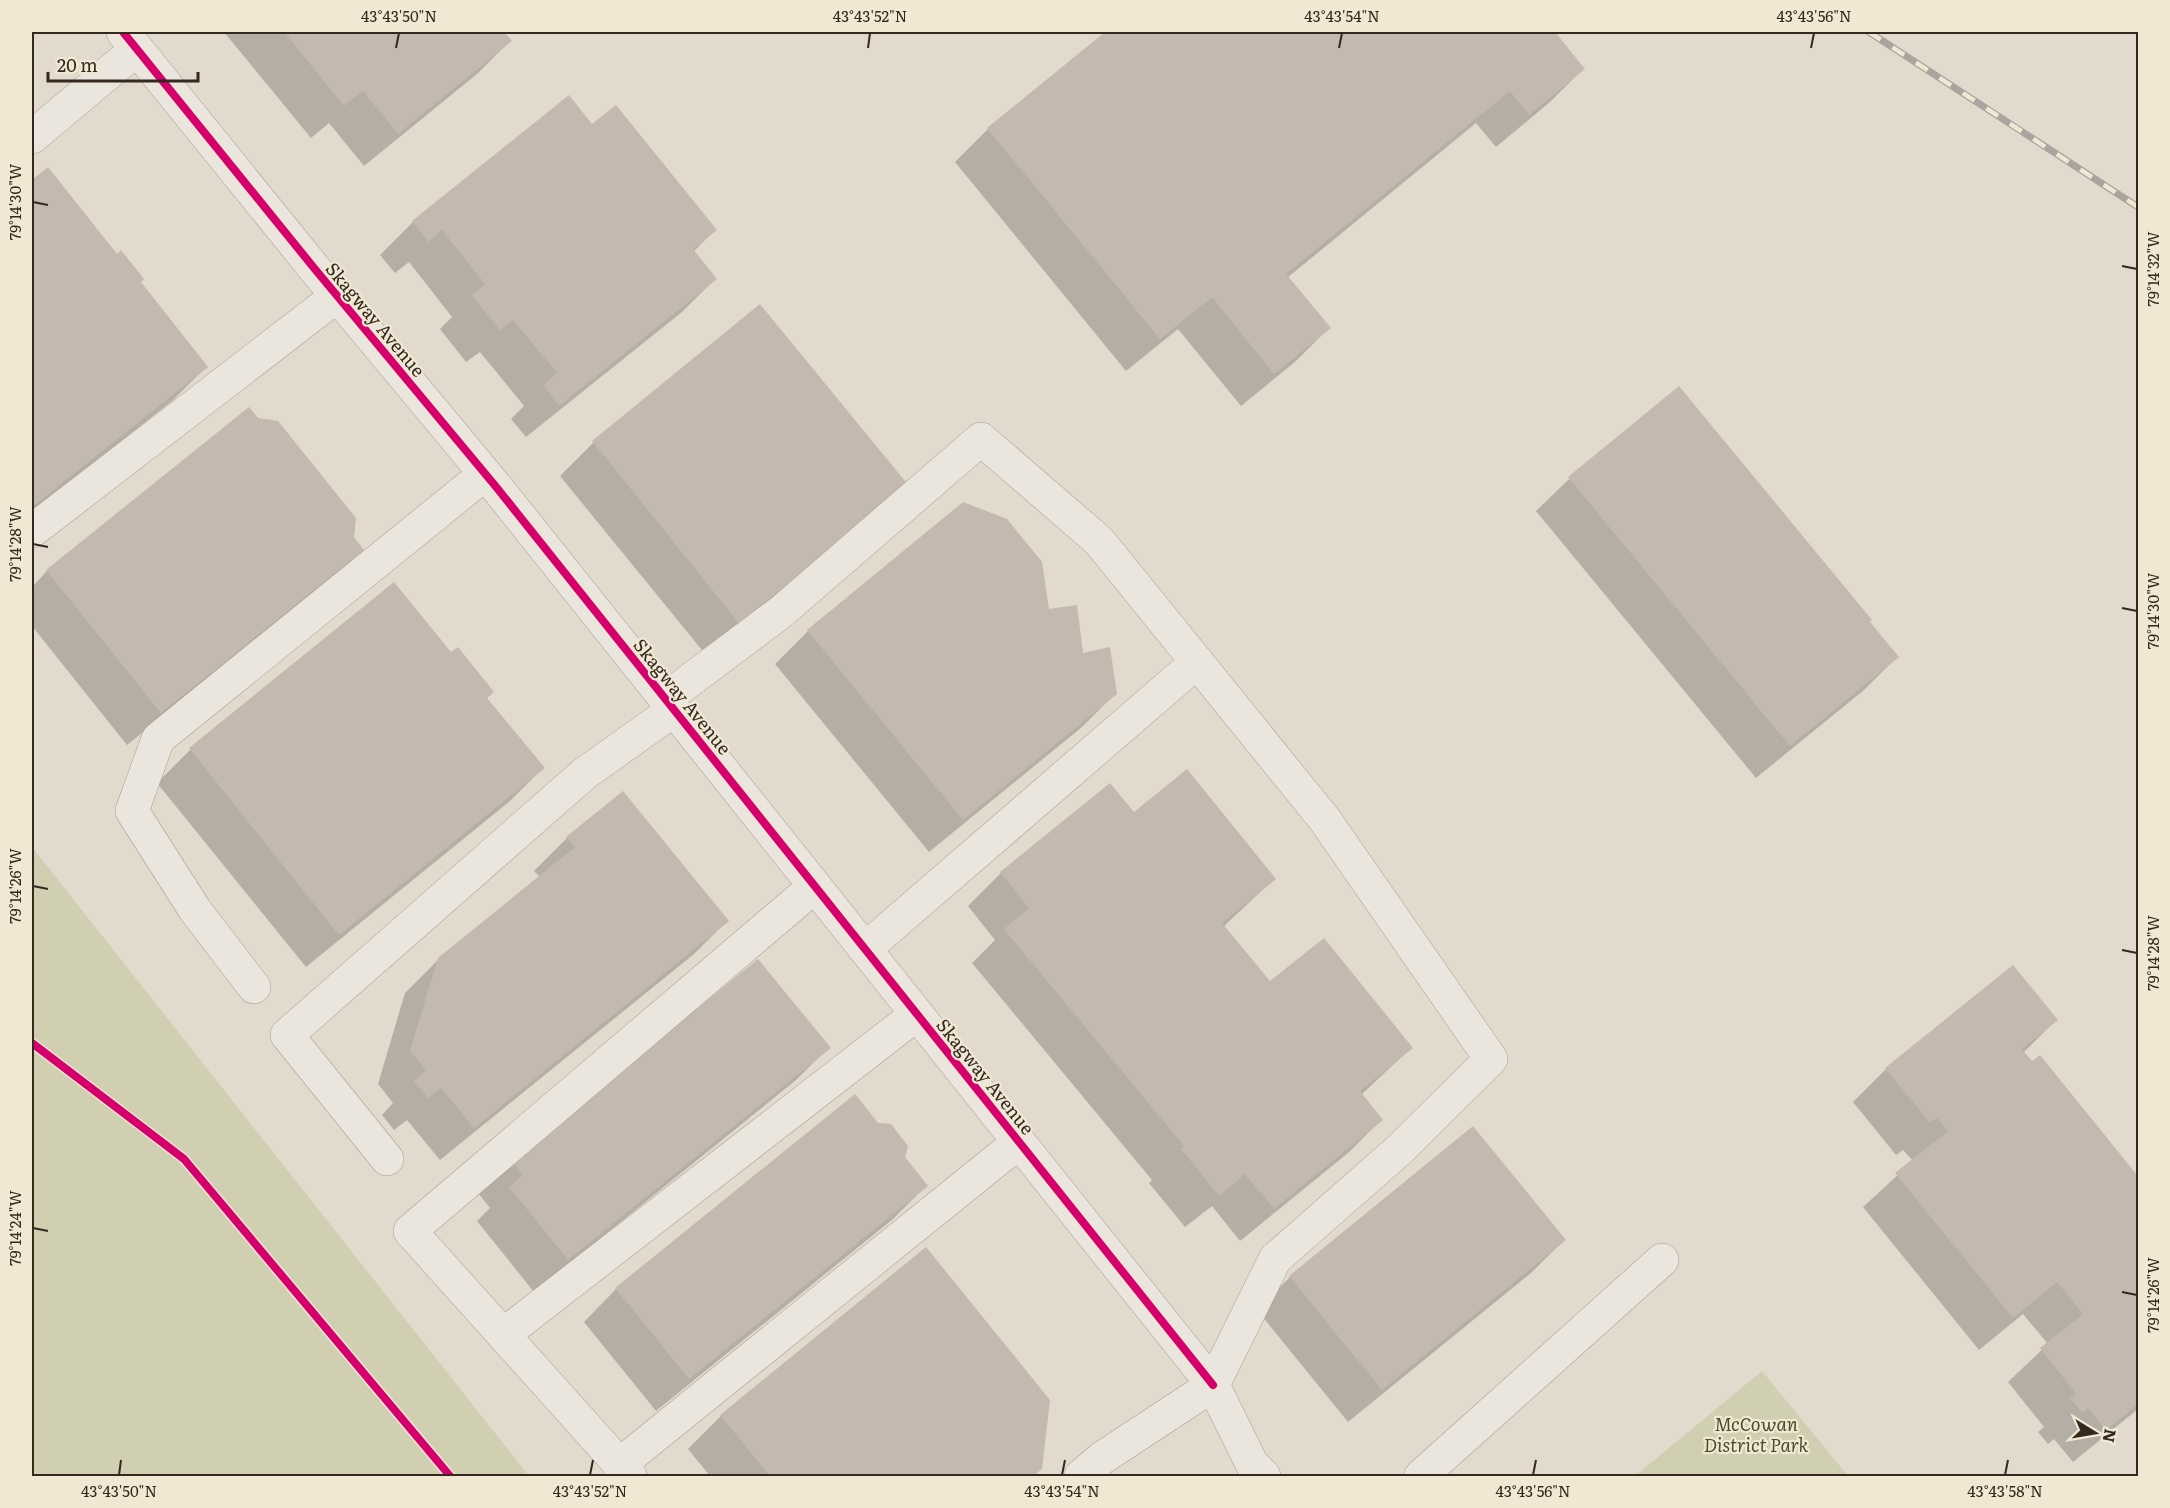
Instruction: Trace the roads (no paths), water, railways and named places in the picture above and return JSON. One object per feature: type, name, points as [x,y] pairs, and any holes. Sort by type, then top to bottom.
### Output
[{"type":"street","points":[[32,137],[130,40]]},
{"type":"street","name":"Skagway Avenue","points":[[130,40],[337,296],[485,474],[1213,1385],[1252,1464],[1264,1476]]},
{"type":"street","points":[[32,531],[337,296]]},
{"type":"street","points":[[387,1159],[287,1035],[584,774],[781,612],[981,440],[1099,541],[1325,820],[1491,1059],[1398,1151],[1275,1259],[1213,1385],[1102,1458],[1082,1476]]},
{"type":"street","points":[[254,987],[195,910],[132,811],[158,739],[485,474]]},
{"type":"street","points":[[865,949],[1197,662]]},
{"type":"street","points":[[815,886],[410,1231],[624,1471],[1019,1142]]},
{"type":"street","points":[[503,1335],[917,1014]]},
{"type":"street","points":[[1421,1476],[1662,1260]]},
{"type":"railway","points":[[1869,32],[2138,207]]},
{"type":"park label","name":"McCowan District Park","points":[[1756,1433]]}]
